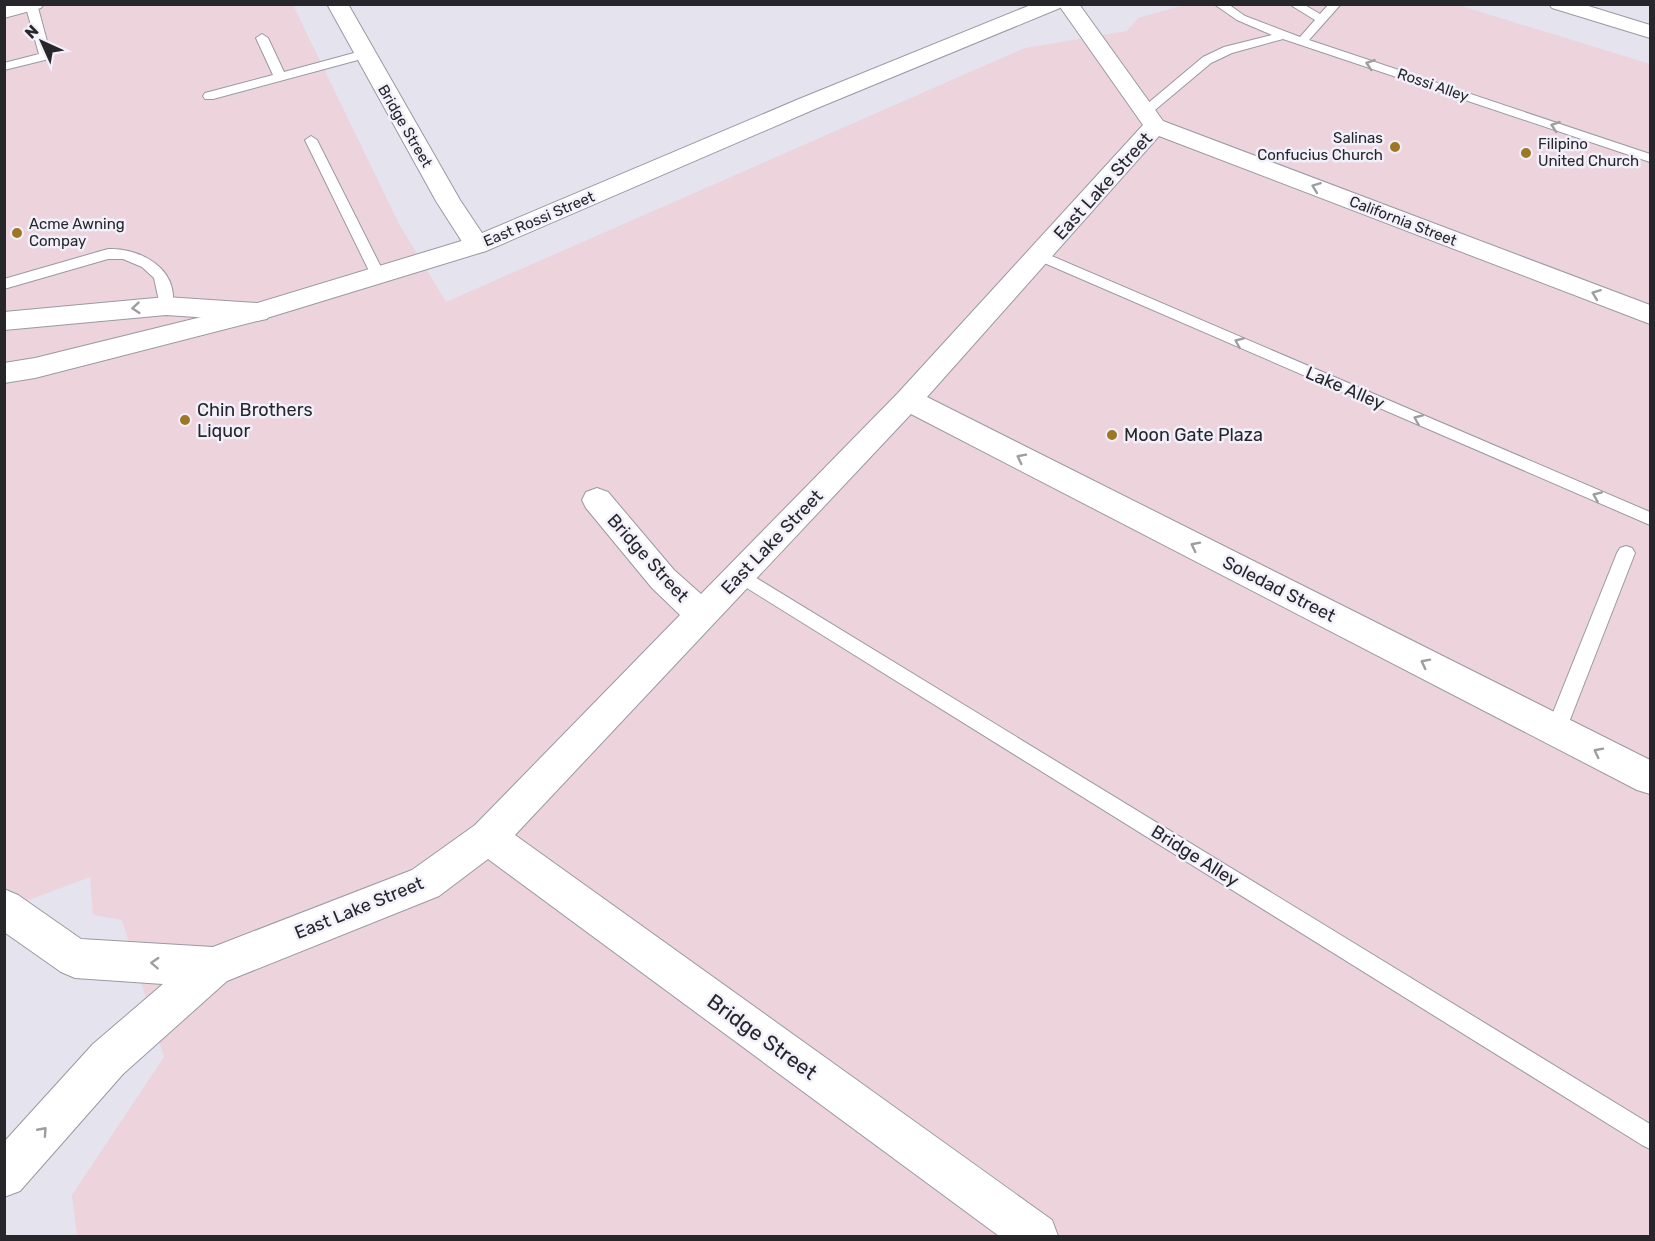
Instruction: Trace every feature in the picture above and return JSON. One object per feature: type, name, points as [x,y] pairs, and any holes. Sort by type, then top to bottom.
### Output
[{"type":"street","name":"Bridge Street","points":[[337,4],[448,201],[477,245]]},
{"type":"street","name":"East Rossi Street","points":[[4,374],[257,312],[477,245],[1025,10],[1053,4]]},
{"type":"street","name":"East Lake Street","points":[[4,1175],[108,1059],[213,967],[425,883],[488,837],[908,400],[1040,256],[1150,119],[1068,4]]},
{"type":"street","points":[[1559,4],[1650,32]]},
{"type":"street","points":[[4,12],[32,5]]},
{"type":"street","name":"California Street","points":[[1150,119],[1650,315]]},
{"type":"street","points":[[4,321],[166,306],[257,312]]},
{"type":"street","name":"Soledad Street","points":[[908,400],[1650,778]]},
{"type":"street","name":"Bridge Street","points":[[597,500],[663,579],[702,615]]},
{"type":"street","name":"Bridge Street","points":[[488,837],[1036,1236]]},
{"type":"street","name":"East Lake Street","points":[[4,908],[75,958],[213,967]]},
{"type":"lane","name":"Rossi Alley","points":[[1219,4],[1241,18],[1283,35],[1650,158]]},
{"type":"lane","points":[[1294,4],[1322,20]]},
{"type":"lane","points":[[1302,41],[1336,4]]},
{"type":"lane","points":[[4,67],[45,56],[32,5]]},
{"type":"lane","points":[[1150,119],[1207,60],[1228,50],[1283,35]]},
{"type":"lane","points":[[261,38],[280,76]]},
{"type":"lane","points":[[209,96],[365,54]]},
{"type":"lane","points":[[311,140],[378,275]]},
{"type":"lane","points":[[4,284],[108,254],[125,254],[159,275],[164,288],[166,306]]},
{"type":"lane","name":"Lake Alley","points":[[1040,256],[1650,519]]},
{"type":"lane","points":[[1556,730],[1626,553]]},
{"type":"lane","name":"Bridge Alley","points":[[740,575],[1650,1137]]},
{"type":"shaded area","points":[[5,5],[293,5],[399,224],[446,302],[1025,48],[1127,31],[1138,18],[1184,5],[1458,5],[1650,64],[1650,1236],[77,1236],[72,1195],[164,1057],[122,920],[93,915],[90,877],[5,909]]},
{"type":"place","name":"Salinas Confucius Church","points":[[1395,147]]},
{"type":"place","name":"Filipino United Church","points":[[1526,153]]},
{"type":"place","name":"Acme Awning Compay","points":[[17,233]]},
{"type":"place","name":"Chin Brothers Liquor","points":[[185,420]]},
{"type":"place","name":"Moon Gate Plaza","points":[[1112,435]]}]
